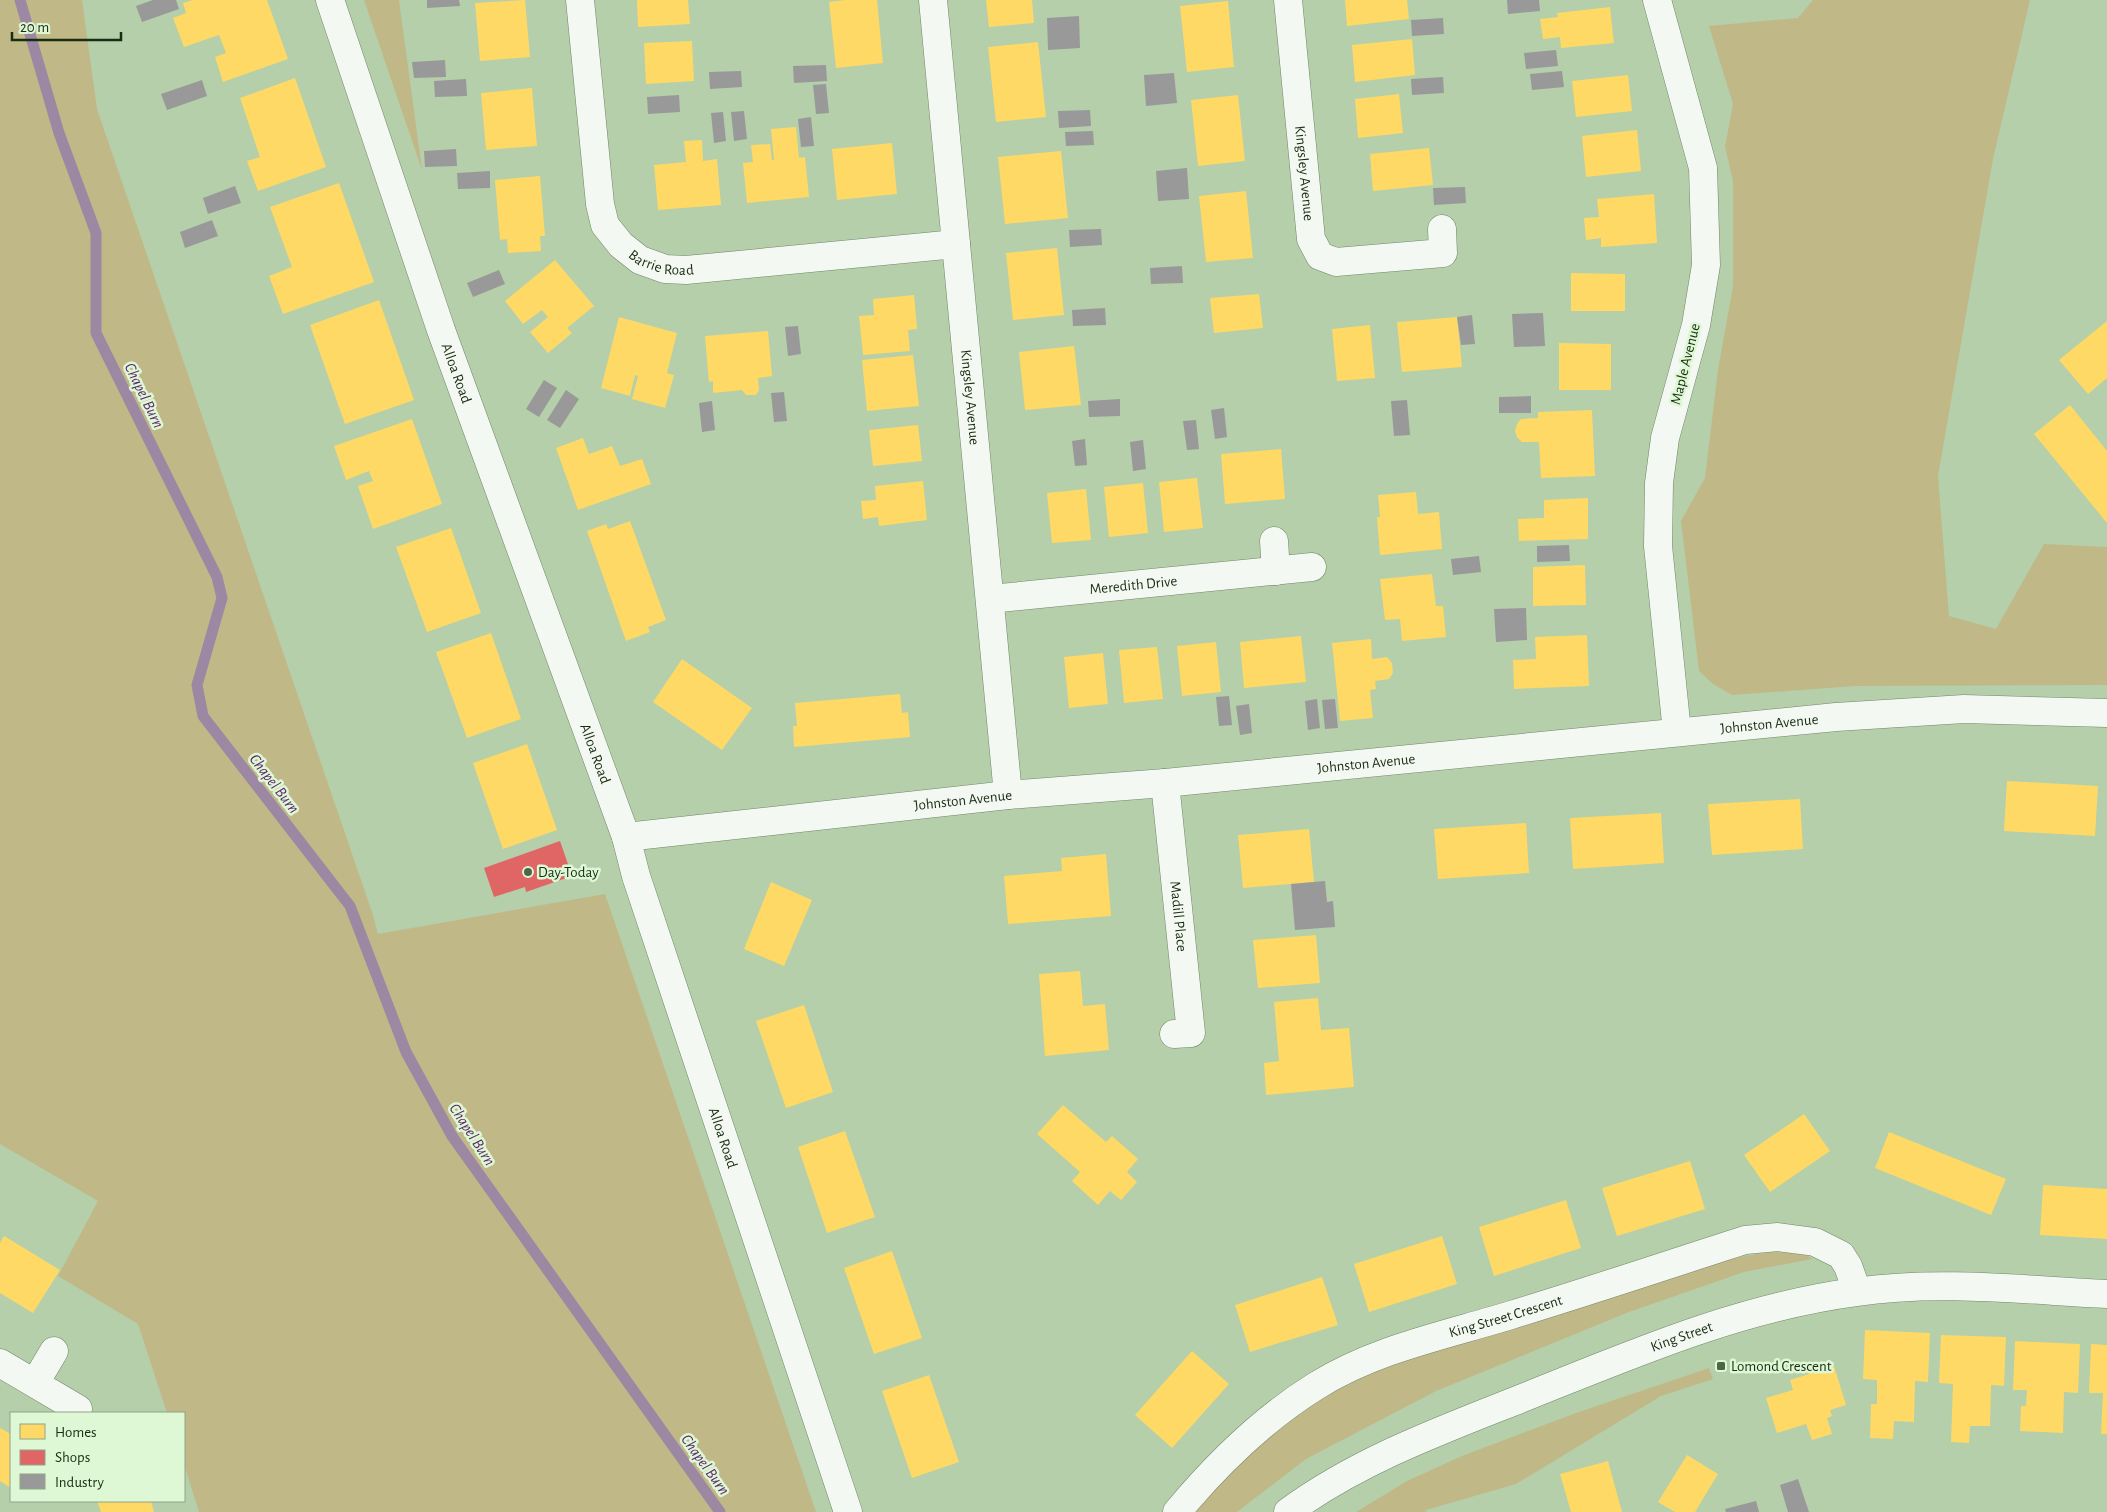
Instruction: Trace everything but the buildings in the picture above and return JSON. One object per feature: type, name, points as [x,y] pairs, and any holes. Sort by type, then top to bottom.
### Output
[{"type":"street","name":"Alloa Road","points":[[330,0],[441,330],[626,837],[636,876],[848,1512]]},
{"type":"street","name":"Barrie Road","points":[[580,0],[600,204],[605,225],[620,245],[640,260],[665,269],[686,270],[956,244]]},
{"type":"street","name":"Kingsley Avenue","points":[[933,0],[1008,795]]},
{"type":"street","name":"Kingsley Avenue","points":[[1288,0],[1311,239],[1320,256],[1336,262],[1443,253],[1442,229]]},
{"type":"street","name":"Maple Avenue","points":[[1657,0],[1703,168],[1706,265],[1696,325],[1665,438],[1658,483],[1658,546],[1678,732]]},
{"type":"street","points":[[1274,541],[1276,571]]},
{"type":"street","name":"Meredith Drive","points":[[990,599],[1312,567]]},
{"type":"street","name":"Johnston Avenue","points":[[626,837],[1008,795],[1165,783],[1678,732],[1930,710],[2107,712]]},
{"type":"street","name":"Madill Place","points":[[1165,783],[1191,1032],[1174,1034]]},
{"type":"street","name":"King Street Crescent","points":[[1177,1512],[1200,1485],[1264,1422],[1317,1385],[1374,1357],[1549,1304],[1745,1240],[1778,1237],[1815,1242],[1841,1255],[1848,1266],[1857,1291]]},
{"type":"street","name":"King Street","points":[[1288,1512],[1347,1475],[1405,1446],[1668,1340],[1798,1302],[1857,1291],[1928,1286],[2107,1294]]},
{"type":"street","points":[[35,1383],[54,1352]]},
{"type":"street","points":[[0,1363],[78,1409]]},
{"type":"shaded area","points":[[0,0],[82,0],[97,109],[378,934],[605,894],[816,1512],[199,1512],[185,1467],[185,1412],[167,1412],[138,1324],[58,1276],[98,1201],[0,1144]]},
{"type":"shaded area","points":[[364,0],[399,0],[422,170]]},
{"type":"shaded area","points":[[1813,0],[2030,0],[1993,159],[1938,476],[1949,616],[1996,629],[2044,544],[2107,547],[2107,685],[1855,686],[1732,695],[1713,684],[1699,671],[1681,521],[1705,478],[1718,370],[1733,286],[1733,181],[1725,147],[1733,104],[1709,26],[1798,18]]},
{"type":"shaded area","points":[[1771,1252],[1804,1253],[1812,1259],[1744,1272],[1629,1312],[1436,1391],[1306,1459],[1237,1512],[1194,1512],[1231,1467],[1331,1387],[1393,1361],[1718,1260]]},
{"type":"shaded area","points":[[1709,1368],[1713,1379],[1661,1396],[1516,1484],[1426,1510],[1426,1512],[1356,1512],[1407,1481],[1462,1456],[1576,1413]]},
{"type":"waterway","name":"Chapel Burn","points":[[20,0],[59,133],[96,233],[96,333],[217,577],[222,598],[197,685],[203,716],[350,906],[406,1052],[452,1136],[720,1512]]},
{"type":"place","name":"Day-Today","points":[[528,872]]},
{"type":"place","name":"Lomond Crescent","points":[[1721,1366]]}]
